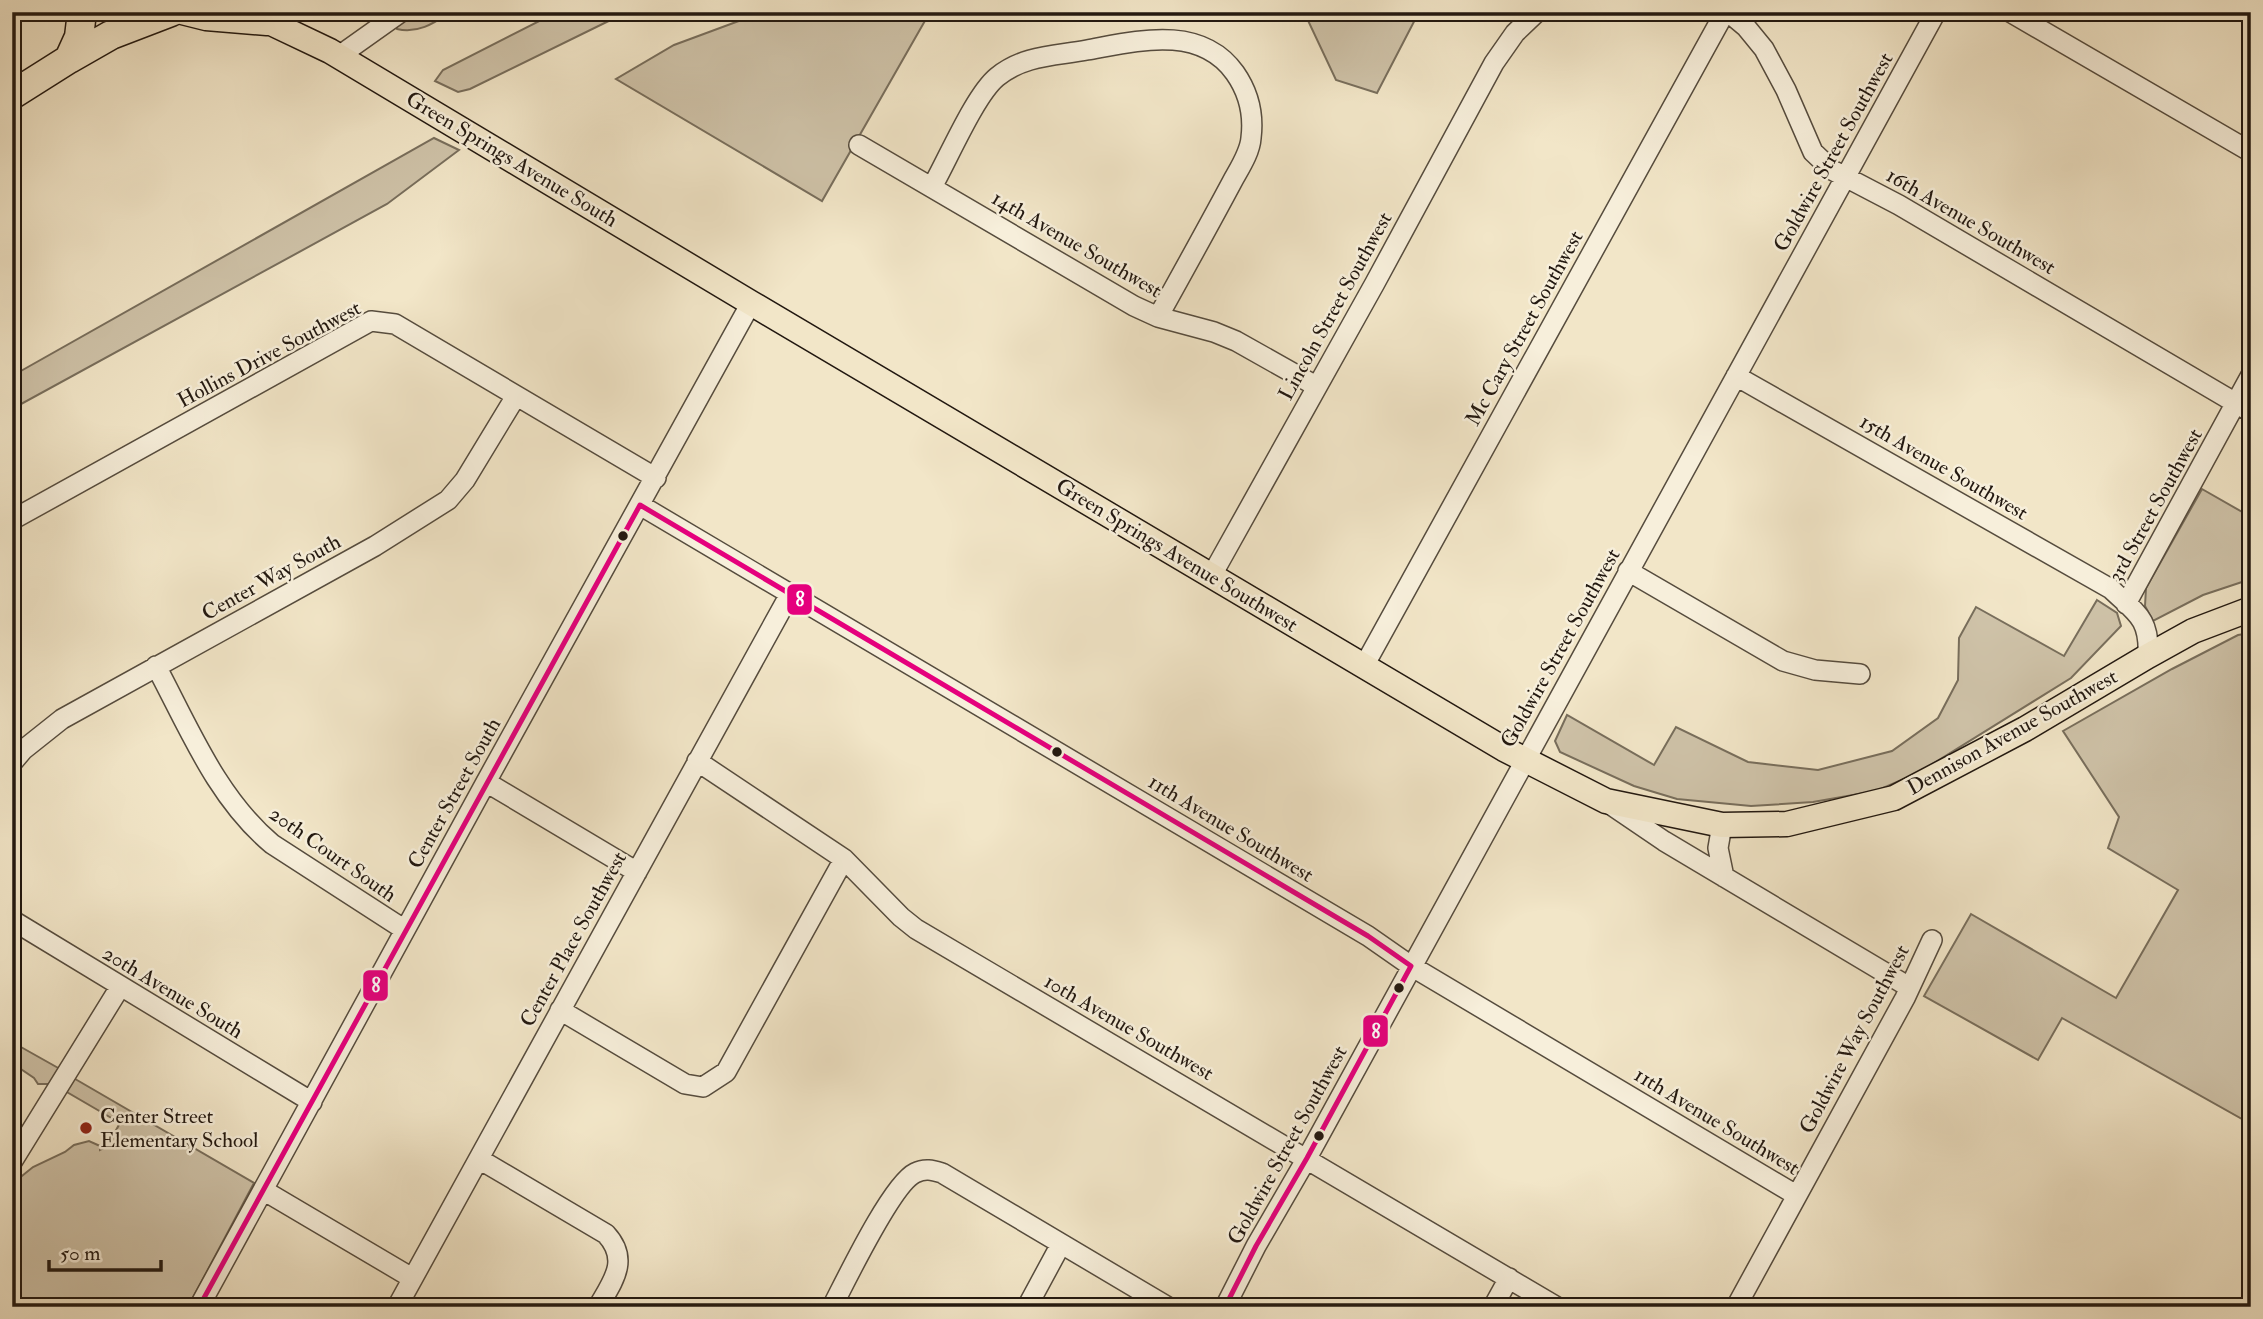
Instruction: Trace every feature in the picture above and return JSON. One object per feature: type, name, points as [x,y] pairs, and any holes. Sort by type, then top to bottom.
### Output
[{"type":"highway","points":[[69,59],[79,37],[82,12]]},
{"type":"highway","points":[[12,95],[111,35],[171,12]]},
{"type":"main road","name":"Green Springs Avenue South","points":[[182,12],[206,18],[258,18],[339,56],[751,303]]},
{"type":"main road","name":"Green Springs Avenue Southwest","points":[[751,303],[1524,761],[1606,801],[1722,825]]},
{"type":"main road","name":"Dennison Avenue Southwest","points":[[1722,825],[1787,824],[1894,798],[2025,729],[2193,631],[2251,609]]},
{"type":"street","points":[[339,56],[401,12]]},
{"type":"street","name":"Lincoln Street Southwest","points":[[1212,575],[1497,58],[1515,33],[1537,12]]},
{"type":"street","name":"16th Avenue Southwest","points":[[1727,12],[1746,27],[1764,49],[1786,90],[1813,152],[1832,170],[1911,212],[2243,407]]},
{"type":"street","name":"Mc Cary Street Southwest","points":[[1364,666],[1727,12]]},
{"type":"street","name":"Goldwire Street Southwest","points":[[1225,1307],[1256,1246],[1307,1158],[1936,12]]},
{"type":"street","points":[[2010,12],[2251,152]]},
{"type":"street","points":[[932,187],[982,95],[996,78],[1020,63],[1041,56],[1157,39],[1183,40],[1209,50],[1231,68],[1245,89],[1252,115],[1251,139],[1229,188],[1158,317]]},
{"type":"street","name":"14th Avenue Southwest","points":[[859,145],[1104,289],[1158,317],[1214,331],[1236,341],[1316,386]]},
{"type":"street","name":"Center Street South","points":[[199,1307],[751,303]]},
{"type":"street","name":"Hollins Drive Southwest","points":[[12,520],[371,321],[395,324],[656,478]]},
{"type":"street","name":"3rd Street Southwest","points":[[2148,656],[2149,638],[2143,620],[2126,604],[2243,407],[2251,374]]},
{"type":"street","name":"15th Avenue Southwest","points":[[1736,376],[2087,575],[2110,589],[2126,604]]},
{"type":"street","name":"Center Way South","points":[[12,763],[23,750],[62,719],[375,546],[448,500],[465,480],[516,396]]},
{"type":"street","name":"11th Avenue Southwest","points":[[640,505],[1356,929],[1411,966],[1796,1195]]},
{"type":"street","points":[[1628,571],[1783,661],[1815,670],[1860,674]]},
{"type":"street","name":"Center Place Southwest","points":[[397,1307],[790,594]]},
{"type":"street","name":"20th Court South","points":[[156,666],[227,797],[257,832],[405,930]]},
{"type":"street","name":"10th Avenue Southwest","points":[[698,761],[845,859],[916,929],[1557,1307]]},
{"type":"street","points":[[486,782],[637,872]]},
{"type":"street","name":"Green Springs Avenue Southwest","points":[[1606,801],[1664,841],[1909,987]]},
{"type":"street","points":[[1722,825],[1718,848],[1724,877]]},
{"type":"street","points":[[560,1010],[685,1083],[703,1087],[726,1072],[845,859]]},
{"type":"street","name":"20th Avenue South","points":[[12,920],[312,1102]]},
{"type":"street","name":"Goldwire Way Southwest","points":[[1736,1307],[1856,1089],[1932,940]]},
{"type":"street","points":[[12,1162],[120,987]]},
{"type":"street","points":[[479,1159],[606,1234],[615,1244],[618,1272],[598,1307]]},
{"type":"street","points":[[832,1307],[890,1199],[913,1174],[928,1169],[942,1173],[1168,1307]]},
{"type":"street","points":[[263,1191],[412,1278]]},
{"type":"street","points":[[1027,1307],[1061,1244]]},
{"type":"street","points":[[1493,1307],[1509,1278]]},
{"type":"shaded area","points":[[311,12],[372,12],[367,16],[334,20]]},
{"type":"shaded area","points":[[415,12],[451,12],[419,29],[397,29],[396,25]]},
{"type":"shaded area","points":[[557,12],[627,12],[470,89],[458,92],[435,81],[443,70]]},
{"type":"shaded area","points":[[763,12],[930,12],[822,201],[616,79],[674,45]]},
{"type":"shaded area","points":[[1304,12],[1419,12],[1377,93],[1336,80]]},
{"type":"shaded area","points":[[434,138],[459,150],[387,204],[12,409],[12,376]]},
{"type":"shaded area","points":[[2202,489],[2251,517],[2251,579],[2203,595],[2153,621],[2145,606],[2146,588]]},
{"type":"shaded area","points":[[2097,600],[2117,613],[2121,626],[2071,678],[1918,773],[1876,791],[1813,802],[1751,806],[1677,799],[1634,786],[1560,752],[1555,741],[1567,715],[1654,765],[1676,727],[1748,762],[1818,770],[1892,751],[1938,718],[1958,680],[1959,638],[1976,607],[2064,656]]},
{"type":"shaded area","points":[[2251,633],[2251,946],[2242,962],[2251,967],[2251,1124],[2062,1018],[2038,1060],[1924,996],[1971,914],[2116,998],[2178,890],[2108,848],[2119,817],[2063,731],[2172,669],[2238,635]]},
{"type":"shaded area","points":[[12,1042],[60,1069],[50,1084],[38,1084],[34,1078],[12,1063]]},
{"type":"shaded area","name":"Center Street Elementary School","points":[[70,1076],[254,1183],[188,1307],[12,1306],[12,1184],[33,1167],[74,1145],[89,1141],[100,1146],[100,1150],[112,1144],[110,1141],[120,1123],[60,1088]]},
{"type":"transit line","name":"8","points":[[199,1307],[640,505],[1368,936],[1411,966],[1225,1307]]},
{"type":"place","name":"Center Street Elementary School","points":[[86,1128]]}]
